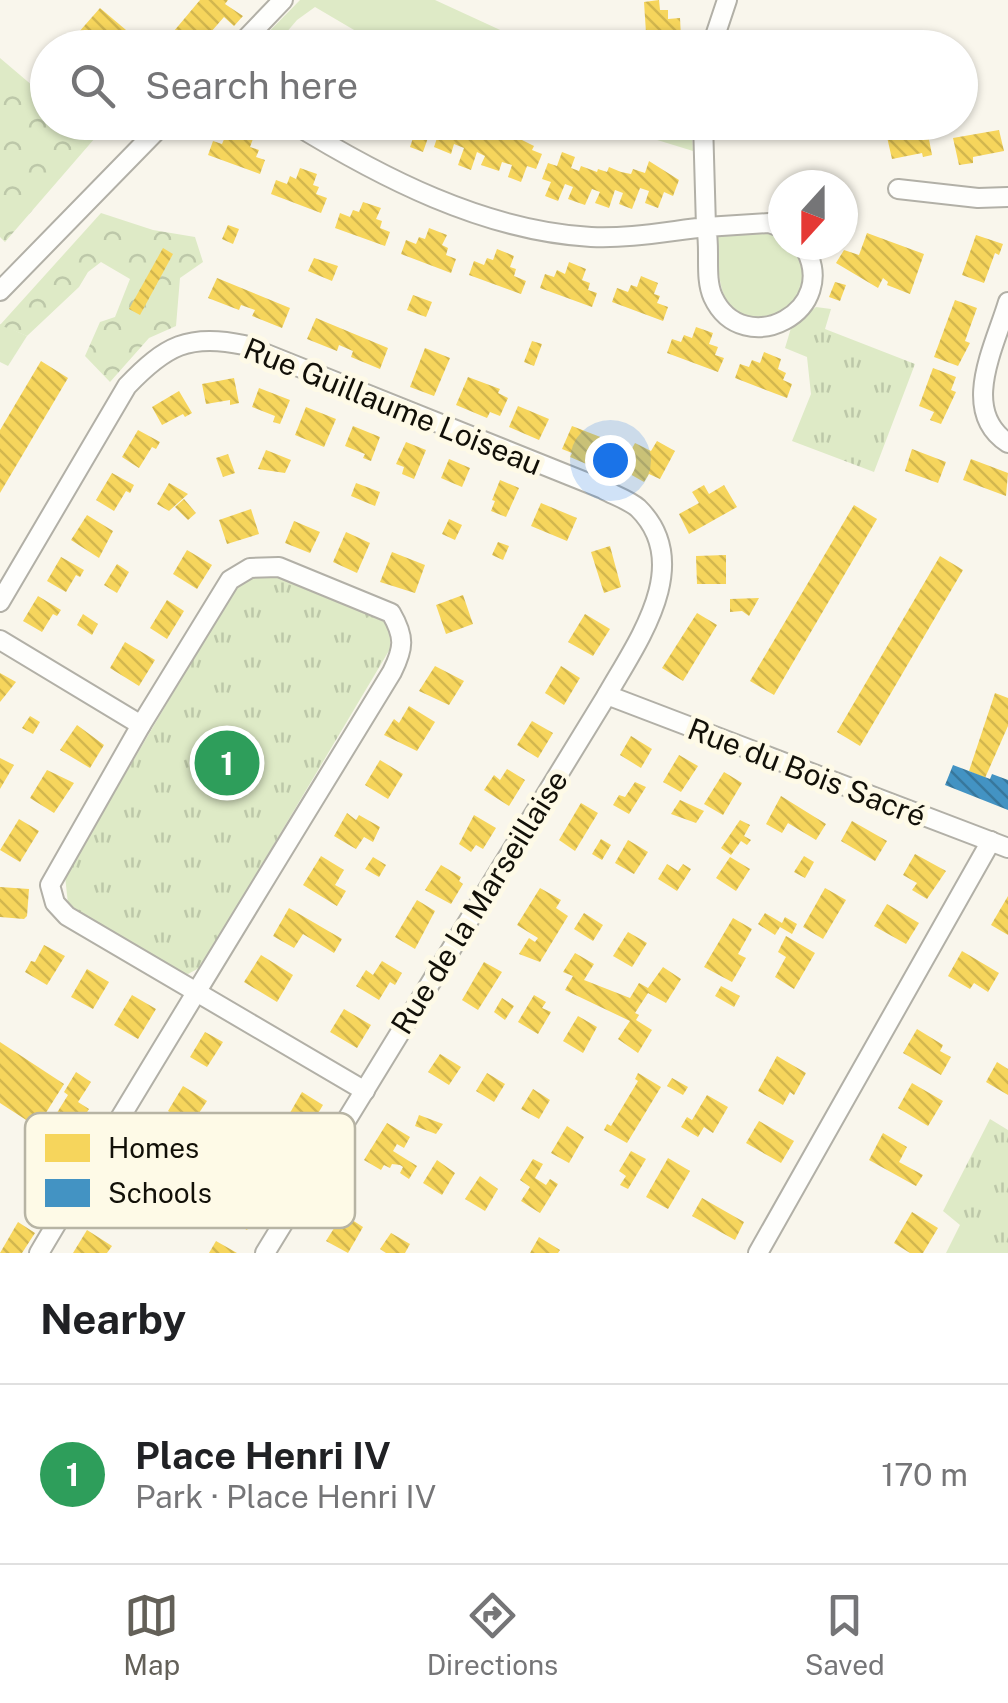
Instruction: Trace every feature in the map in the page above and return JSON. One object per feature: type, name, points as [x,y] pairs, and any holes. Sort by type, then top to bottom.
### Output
[{"type":"street","points":[[255,30],[283,0]]},
{"type":"street","points":[[717,30],[727,0]]},
{"type":"street","points":[[0,291],[148,140]]},
{"type":"street","points":[[320,140],[358,164],[427,196],[545,231],[593,237],[768,223]]},
{"type":"street","points":[[704,140],[710,246],[708,279],[723,312],[755,327],[773,326],[790,319],[811,291],[814,274],[811,260]]},
{"type":"street","points":[[898,189],[978,198],[1008,196]]},
{"type":"street","points":[[1008,302],[981,395],[985,418],[995,435],[1008,443]]},
{"type":"street","name":"Rue Guillaume Loiseau","points":[[0,602],[127,386],[152,359],[176,344],[215,338],[244,345],[602,489],[637,507],[660,541]]},
{"type":"street","name":"Rue de la Marseillaise","points":[[351,1113],[607,695],[653,612],[662,575],[660,541]]},
{"type":"street","points":[[124,1113],[198,990],[392,672],[403,648],[402,631],[391,614],[278,567],[250,568],[230,580],[50,885],[55,903],[68,916],[198,990],[365,1091]]},
{"type":"street","points":[[0,640],[141,725]]},
{"type":"street","name":"Rue du Bois Sacré","points":[[607,695],[1000,845]]},
{"type":"street","points":[[758,1253],[1000,845]]},
{"type":"street","points":[[39,1253],[54,1228]]},
{"type":"street","name":"Rue de la Marseillaise","points":[[265,1253],[280,1228]]},
{"type":"green space","points":[[300,0],[435,0],[500,30],[354,30],[315,7],[288,30],[271,30]]},
{"type":"green space","points":[[0,58],[30,84],[30,140],[93,140],[5,242],[0,237]]},
{"type":"green space","points":[[657,140],[692,140],[693,151]]},
{"type":"green space","points":[[101,213],[153,230],[195,237],[203,262],[180,278],[176,326],[149,338],[110,382],[85,356],[100,322],[115,317],[130,279],[101,262],[27,336],[0,325]]},
{"type":"green space","points":[[768,234],[768,260],[803,260],[804,281],[784,316],[746,316],[727,301],[719,275],[719,235]]},
{"type":"green space","points":[[816,307],[831,309],[825,329],[915,364],[874,472],[792,441],[811,394],[807,357],[785,348],[791,328]]},
{"type":"green space","points":[[0,324],[27,336],[8,366],[0,362]]},
{"type":"green space","points":[[250,573],[271,573],[385,622],[390,649],[201,967],[188,974],[175,972],[76,913],[68,904],[65,876],[238,583]]},
{"type":"green space","points":[[990,1119],[1008,1130],[1008,1253],[946,1253],[960,1225],[943,1211]]},
{"type":"building: Homes","points":[[200,0],[228,0],[225,4],[243,16],[234,26],[224,17],[213,30],[175,30]]},
{"type":"building: Homes","points":[[659,0],[660,10],[668,10],[668,19],[680,18],[681,30],[646,30],[644,2]]},
{"type":"building: Homes","points":[[100,8],[126,30],[81,30]]},
{"type":"building: Homes","points":[[999,130],[1004,151],[973,157],[973,163],[959,165],[953,140],[978,140],[978,134]]},
{"type":"building: Homes","points":[[224,140],[253,140],[250,147],[259,150],[256,157],[265,160],[260,174],[208,155],[213,141],[222,144]]},
{"type":"building: Homes","points":[[412,140],[427,140],[423,152],[410,147]]},
{"type":"building: Homes","points":[[436,140],[522,140],[542,154],[536,169],[527,166],[521,182],[508,177],[512,165],[502,162],[499,171],[481,165],[485,156],[477,152],[471,170],[458,165],[464,148],[454,144],[451,154],[434,147]]},
{"type":"building: Homes","points":[[888,140],[929,140],[932,155],[892,159]]},
{"type":"building: Homes","points":[[562,152],[575,157],[571,168],[579,171],[581,166],[597,172],[607,172],[609,167],[631,174],[633,169],[645,173],[649,161],[679,180],[673,196],[664,192],[658,208],[645,203],[649,191],[640,188],[632,209],[619,204],[623,193],[615,190],[609,208],[595,203],[600,192],[592,189],[585,205],[568,199],[573,187],[565,184],[558,201],[545,196],[551,182],[542,179],[548,163],[557,166]]},
{"type":"building: Homes","points":[[300,168],[317,174],[313,185],[319,187],[316,194],[327,198],[321,213],[271,194],[276,180],[287,184],[290,176],[296,179]]},
{"type":"building: Homes","points":[[363,202],[381,208],[376,219],[382,221],[380,228],[390,232],[385,246],[335,228],[340,213],[350,217],[353,210],[359,212]]},
{"type":"building: Homes","points":[[228,225],[239,229],[233,244],[222,239]]},
{"type":"building: Homes","points":[[429,228],[447,235],[442,245],[448,248],[446,255],[456,259],[451,273],[401,254],[406,240],[416,244],[419,237],[425,239]]},
{"type":"building: Homes","points":[[867,233],[924,254],[910,294],[887,285],[883,278],[878,288],[836,263],[858,260]]},
{"type":"building: Homes","points":[[976,235],[1003,244],[999,255],[995,253],[984,283],[962,275]]},
{"type":"building: Homes","points":[[163,248],[173,254],[140,315],[129,309]]},
{"type":"building: Homes","points":[[497,249],[514,256],[510,267],[516,269],[514,276],[526,281],[521,294],[469,275],[474,261],[484,265],[487,258],[493,260]]},
{"type":"building: Homes","points":[[314,258],[338,266],[332,281],[308,271]]},
{"type":"building: Homes","points":[[569,262],[586,269],[582,280],[590,283],[588,290],[597,293],[592,307],[540,288],[545,274],[554,277],[557,270],[565,274]]},
{"type":"building: Homes","points":[[641,276],[658,283],[654,294],[660,296],[657,303],[668,307],[663,321],[612,302],[617,288],[628,292],[631,285],[637,287]]},
{"type":"building: Homes","points":[[217,278],[290,308],[282,328],[252,316],[255,310],[241,305],[239,310],[208,298]]},
{"type":"building: Homes","points":[[835,282],[846,285],[840,301],[829,297]]},
{"type":"building: Homes","points":[[413,295],[432,302],[426,317],[407,310]]},
{"type":"building: Homes","points":[[955,300],[977,308],[965,341],[970,343],[958,366],[934,357]]},
{"type":"building: Homes","points":[[316,318],[388,348],[380,369],[351,357],[353,351],[339,345],[337,351],[307,339]]},
{"type":"building: Homes","points":[[696,327],[713,333],[709,344],[718,347],[715,355],[724,358],[718,372],[667,353],[672,339],[681,342],[684,335],[692,338]]},
{"type":"building: Homes","points":[[532,341],[542,344],[534,366],[524,362]]},
{"type":"building: Homes","points":[[425,348],[450,358],[434,396],[410,387]]},
{"type":"building: Homes","points":[[764,352],[781,359],[778,369],[786,373],[783,380],[792,384],[787,398],[735,378],[740,364],[749,367],[752,360],[760,363]]},
{"type":"building: Homes","points":[[41,361],[68,378],[0,493],[0,430]]},
{"type":"building: Homes","points":[[933,368],[956,377],[951,390],[956,392],[941,424],[930,420],[934,412],[919,406]]},
{"type":"building: Homes","points":[[468,377],[500,389],[498,393],[508,398],[500,416],[490,412],[487,418],[456,405]]},
{"type":"building: Homes","points":[[234,378],[239,403],[230,405],[230,400],[206,404],[202,384]]},
{"type":"building: Homes","points":[[259,388],[290,400],[280,424],[273,422],[275,416],[252,407]]},
{"type":"building: Homes","points":[[179,391],[192,413],[162,425],[152,407]]},
{"type":"building: Homes","points":[[518,406],[549,419],[539,440],[509,427]]},
{"type":"building: Homes","points":[[306,407],[336,419],[324,447],[295,435]]},
{"type":"building: Homes","points":[[353,426],[380,437],[371,461],[363,458],[365,454],[345,446]]},
{"type":"building: Homes","points":[[572,426],[603,438],[591,466],[562,449]]},
{"type":"building: Homes","points":[[138,430],[160,442],[156,449],[152,447],[139,468],[122,457]]},
{"type":"building: Homes","points":[[657,441],[675,451],[660,479],[649,474],[644,482],[621,469],[635,443],[651,451]]},
{"type":"building: Homes","points":[[406,442],[426,450],[414,479],[402,474],[404,467],[396,464]]},
{"type":"building: Homes","points":[[912,449],[946,462],[938,483],[905,471]]},
{"type":"building: Homes","points":[[266,450],[291,460],[285,473],[258,469]]},
{"type":"building: Homes","points":[[228,454],[235,473],[223,477],[216,458]]},
{"type":"building: Homes","points":[[449,459],[470,468],[462,487],[441,478]]},
{"type":"building: Homes","points":[[971,459],[1008,473],[1006,496],[963,480]]},
{"type":"building: Homes","points":[[112,473],[134,485],[114,511],[96,500]]},
{"type":"building: Homes","points":[[500,480],[519,488],[506,517],[491,511]]},
{"type":"building: Homes","points":[[169,483],[188,494],[169,511],[157,504]]},
{"type":"building: Homes","points":[[356,483],[380,492],[375,506],[351,496]]},
{"type":"building: Homes","points":[[704,485],[709,494],[724,485],[737,507],[689,534],[679,514],[699,503],[692,492]]},
{"type":"building: Homes","points":[[184,499],[196,513],[188,520],[175,507]]},
{"type":"building: Homes","points":[[541,503],[577,518],[567,541],[531,526]]},
{"type":"building: Homes","points":[[854,505],[877,519],[774,695],[750,681]]},
{"type":"building: Homes","points":[[251,509],[259,534],[227,544],[219,520]]},
{"type":"building: Homes","points":[[87,515],[113,531],[99,558],[71,540]]},
{"type":"building: Homes","points":[[449,519],[462,525],[455,540],[442,534]]},
{"type":"building: Homes","points":[[294,521],[320,532],[310,553],[285,543]]},
{"type":"building: Homes","points":[[346,532],[370,543],[357,573],[333,562]]},
{"type":"building: Homes","points":[[498,542],[509,546],[503,560],[492,555]]},
{"type":"building: Homes","points":[[610,546],[621,587],[604,593],[591,552]]},
{"type":"building: Homes","points":[[187,550],[212,565],[197,589],[173,574]]},
{"type":"building: Homes","points":[[392,552],[425,565],[415,593],[380,582]]},
{"type":"building: Homes","points":[[726,555],[726,584],[697,584],[696,556]]},
{"type":"building: Homes","points":[[940,556],[963,570],[860,746],[837,732]]},
{"type":"building: Homes","points":[[61,557],[84,570],[80,577],[76,575],[66,592],[47,581]]},
{"type":"building: Homes","points":[[117,564],[129,572],[117,593],[104,585]]},
{"type":"building: Homes","points":[[463,595],[473,624],[446,634],[436,605]]},
{"type":"building: Homes","points":[[38,596],[61,610],[57,616],[53,614],[42,632],[23,621]]},
{"type":"building: Homes","points":[[759,598],[749,616],[742,611],[730,612],[730,599]]},
{"type":"building: Homes","points":[[167,600],[184,611],[167,639],[150,628]]},
{"type":"building: Homes","points":[[697,613],[717,625],[683,681],[662,668]]},
{"type":"building: Homes","points":[[83,614],[98,624],[92,635],[77,625]]},
{"type":"building: Homes","points":[[585,614],[610,629],[593,656],[568,642]]},
{"type":"building: Homes","points":[[125,642],[155,660],[139,686],[110,668]]},
{"type":"building: Homes","points":[[435,666],[464,681],[449,705],[419,691]]},
{"type":"building: Homes","points":[[561,666],[580,678],[564,705],[545,693]]},
{"type":"building: Homes","points":[[0,673],[16,682],[0,702]]},
{"type":"building: Homes","points":[[995,693],[1008,698],[1008,726],[985,778],[969,771]]},
{"type":"building: Homes","points":[[409,706],[435,722],[417,751],[384,735],[394,719],[399,723]]},
{"type":"building: Homes","points":[[30,716],[40,722],[33,734],[22,728]]},
{"type":"building: Homes","points":[[532,721],[553,733],[538,758],[517,745]]},
{"type":"building: Homes","points":[[77,725],[104,745],[90,768],[60,750]]},
{"type":"building: Homes","points":[[631,736],[652,749],[641,768],[620,755]]},
{"type":"building: Homes","points":[[679,755],[698,766],[681,792],[663,782]]},
{"type":"building: Homes","points":[[0,758],[14,765],[0,789]]},
{"type":"building: Homes","points":[[380,760],[403,774],[388,799],[365,785]]},
{"type":"building: Homes","points":[[507,769],[525,780],[509,806],[484,790],[494,775],[500,780]]},
{"type":"building: Homes","points":[[47,770],[74,783],[54,813],[30,798]]},
{"type":"building: Homes","points":[[724,772],[742,783],[723,815],[704,804]]},
{"type":"building: Homes","points":[[635,782],[646,787],[629,814],[613,805],[619,795],[625,797]]},
{"type":"building: Homes","points":[[781,796],[826,824],[816,840],[788,823],[782,833],[766,824]]},
{"type":"building: Homes","points":[[680,800],[704,811],[696,823],[671,814]]},
{"type":"building: Homes","points":[[581,803],[598,813],[575,851],[559,840]]},
{"type":"building: Homes","points":[[347,813],[380,827],[373,842],[364,837],[356,849],[334,836]]},
{"type":"building: Homes","points":[[474,815],[496,828],[483,849],[476,845],[471,852],[459,844]]},
{"type":"building: Homes","points":[[19,819],[39,831],[20,862],[0,850]]},
{"type":"building: Homes","points":[[740,820],[750,825],[744,836],[751,840],[747,845],[741,841],[731,855],[721,848]]},
{"type":"building: Homes","points":[[852,821],[887,841],[875,861],[841,841]]},
{"type":"building: Homes","points":[[601,839],[611,845],[602,860],[592,854]]},
{"type":"building: Homes","points":[[628,840],[648,852],[634,874],[615,863]]},
{"type":"building: Homes","points":[[915,854],[946,871],[927,899],[912,890],[917,883],[903,875]]},
{"type":"building: Homes","points":[[321,856],[344,870],[335,885],[346,891],[337,906],[303,885]]},
{"type":"building: Homes","points":[[804,856],[814,862],[805,878],[794,872]]},
{"type":"building: Homes","points":[[373,857],[386,865],[379,877],[365,869]]},
{"type":"building: Homes","points":[[730,857],[750,869],[736,891],[716,878]]},
{"type":"building: Homes","points":[[667,864],[678,871],[683,864],[691,869],[677,891],[658,879]]},
{"type":"building: Homes","points":[[441,865],[461,877],[459,881],[463,884],[451,904],[425,890]]},
{"type":"building: Homes","points":[[0,887],[29,889],[24,919],[0,917]]},
{"type":"building: Homes","points":[[540,888],[561,900],[556,908],[568,916],[540,962],[519,954],[529,938],[535,942],[538,938],[517,925]]},
{"type":"building: Homes","points":[[825,888],[846,900],[823,939],[803,927]]},
{"type":"building: Homes","points":[[1008,896],[1008,935],[991,925]]},
{"type":"building: Homes","points":[[417,900],[435,911],[415,949],[395,937]]},
{"type":"building: Homes","points":[[887,904],[919,923],[906,944],[874,926]]},
{"type":"building: Homes","points":[[289,908],[342,939],[334,953],[303,934],[294,948],[273,936]]},
{"type":"building: Homes","points":[[584,913],[603,925],[593,941],[574,929]]},
{"type":"building: Homes","points":[[765,913],[782,923],[785,917],[797,924],[792,934],[780,927],[775,935],[758,924]]},
{"type":"building: Homes","points":[[733,918],[752,929],[738,954],[746,958],[732,982],[704,967]]},
{"type":"building: Homes","points":[[628,932],[647,943],[632,967],[613,956]]},
{"type":"building: Homes","points":[[786,936],[815,953],[794,989],[775,977],[786,957],[778,952]]},
{"type":"building: Homes","points":[[44,945],[65,956],[47,985],[25,972]]},
{"type":"building: Homes","points":[[962,951],[999,973],[988,992],[974,983],[970,989],[948,976]]},
{"type":"building: Homes","points":[[575,953],[594,964],[584,980],[630,998],[639,983],[648,988],[663,967],[681,979],[666,1003],[648,993],[635,1013],[639,1015],[636,1020],[652,1030],[638,1053],[618,1039],[630,1021],[565,990],[573,976],[563,972]]},
{"type":"building: Homes","points":[[261,955],[293,975],[277,1002],[244,982]]},
{"type":"building: Homes","points":[[382,961],[402,973],[395,985],[390,982],[379,1000],[356,986],[366,970],[373,975]]},
{"type":"building: Homes","points":[[484,962],[502,972],[478,1010],[462,1000]]},
{"type":"building: Homes","points":[[87,969],[109,982],[93,1009],[71,997]]},
{"type":"building: Homes","points":[[721,986],[740,996],[734,1007],[715,996]]},
{"type":"building: Homes","points":[[132,995],[156,1009],[138,1039],[114,1025]]},
{"type":"building: Homes","points":[[534,995],[546,1002],[542,1008],[551,1012],[538,1034],[518,1022]]},
{"type":"building: Homes","points":[[502,998],[514,1006],[505,1020],[494,1012]]},
{"type":"building: Homes","points":[[344,1009],[371,1025],[357,1048],[330,1032]]},
{"type":"building: Homes","points":[[578,1016],[597,1027],[583,1053],[563,1041]]},
{"type":"building: Homes","points":[[917,1029],[943,1045],[940,1051],[951,1057],[941,1075],[903,1053]]},
{"type":"building: Homes","points":[[205,1032],[223,1042],[207,1067],[190,1057]]},
{"type":"building: Homes","points":[[0,1042],[64,1084],[46,1113],[25,1113],[25,1119],[0,1103]]},
{"type":"building: Homes","points":[[440,1054],[461,1067],[449,1085],[428,1072]]},
{"type":"building: Homes","points":[[777,1056],[806,1073],[794,1095],[790,1092],[783,1105],[758,1091]]},
{"type":"building: Homes","points":[[997,1062],[1008,1069],[1008,1095],[986,1082]]},
{"type":"building: Homes","points":[[76,1072],[91,1082],[78,1102],[89,1109],[87,1113],[57,1113],[68,1095],[64,1092]]},
{"type":"building: Homes","points":[[487,1073],[505,1084],[494,1102],[476,1091]]},
{"type":"building: Homes","points":[[638,1073],[661,1087],[627,1143],[604,1130],[607,1124],[611,1126],[638,1081]]},
{"type":"building: Homes","points":[[672,1078],[688,1087],[683,1095],[667,1086]]},
{"type":"building: Homes","points":[[912,1083],[943,1101],[928,1126],[898,1108]]},
{"type":"building: Homes","points":[[183,1086],[207,1101],[199,1113],[168,1111]]},
{"type":"building: Homes","points":[[533,1089],[550,1100],[539,1119],[521,1109]]},
{"type":"building: Homes","points":[[302,1092],[323,1105],[318,1113],[290,1113]]},
{"type":"building: Homes","points":[[707,1095],[728,1107],[713,1133],[704,1127],[698,1137],[681,1127],[687,1117],[692,1120]]},
{"type":"building: Homes","points":[[419,1115],[443,1124],[436,1134],[415,1126]]},
{"type":"building: Homes","points":[[759,1121],[794,1141],[781,1163],[746,1143]]},
{"type":"building: Homes","points":[[387,1123],[410,1137],[404,1148],[397,1144],[393,1151],[417,1166],[409,1179],[400,1173],[400,1165],[384,1165],[381,1170],[364,1160]]},
{"type":"building: Homes","points":[[567,1126],[584,1137],[569,1163],[551,1153]]},
{"type":"building: Homes","points":[[883,1133],[907,1147],[899,1162],[923,1175],[916,1186],[869,1160]]},
{"type":"building: Homes","points":[[631,1151],[646,1159],[628,1189],[620,1185],[626,1176],[619,1171]]},
{"type":"building: Homes","points":[[668,1158],[690,1171],[668,1209],[646,1197]]},
{"type":"building: Homes","points":[[533,1159],[543,1164],[535,1178],[546,1185],[550,1179],[558,1184],[540,1213],[521,1201],[530,1187],[520,1180]]},
{"type":"building: Homes","points":[[437,1160],[455,1173],[442,1195],[423,1183]]},
{"type":"building: Homes","points":[[480,1176],[498,1189],[485,1211],[465,1199]]},
{"type":"building: Homes","points":[[702,1198],[744,1222],[735,1240],[692,1216]]},
{"type":"building: Homes","points":[[912,1212],[938,1228],[923,1253],[910,1253],[894,1243]]},
{"type":"building: Homes","points":[[18,1222],[35,1233],[22,1253],[0,1253]]},
{"type":"building: Homes","points":[[355,1222],[363,1227],[348,1253],[326,1241],[334,1228],[355,1228]]},
{"type":"building: Homes","points":[[87,1230],[112,1246],[107,1253],[73,1253]]},
{"type":"building: Homes","points":[[391,1233],[410,1244],[405,1253],[386,1253],[380,1249]]},
{"type":"building: Homes","points":[[539,1237],[560,1250],[558,1253],[530,1253]]},
{"type":"building: Homes","points":[[216,1241],[237,1253],[209,1253]]},
{"type":"building: Schools","points":[[953,765],[990,779],[992,774],[1008,780],[1008,810],[945,785]]},
{"type":"place","name":"Place Henri IV","points":[[227,763]]}]
